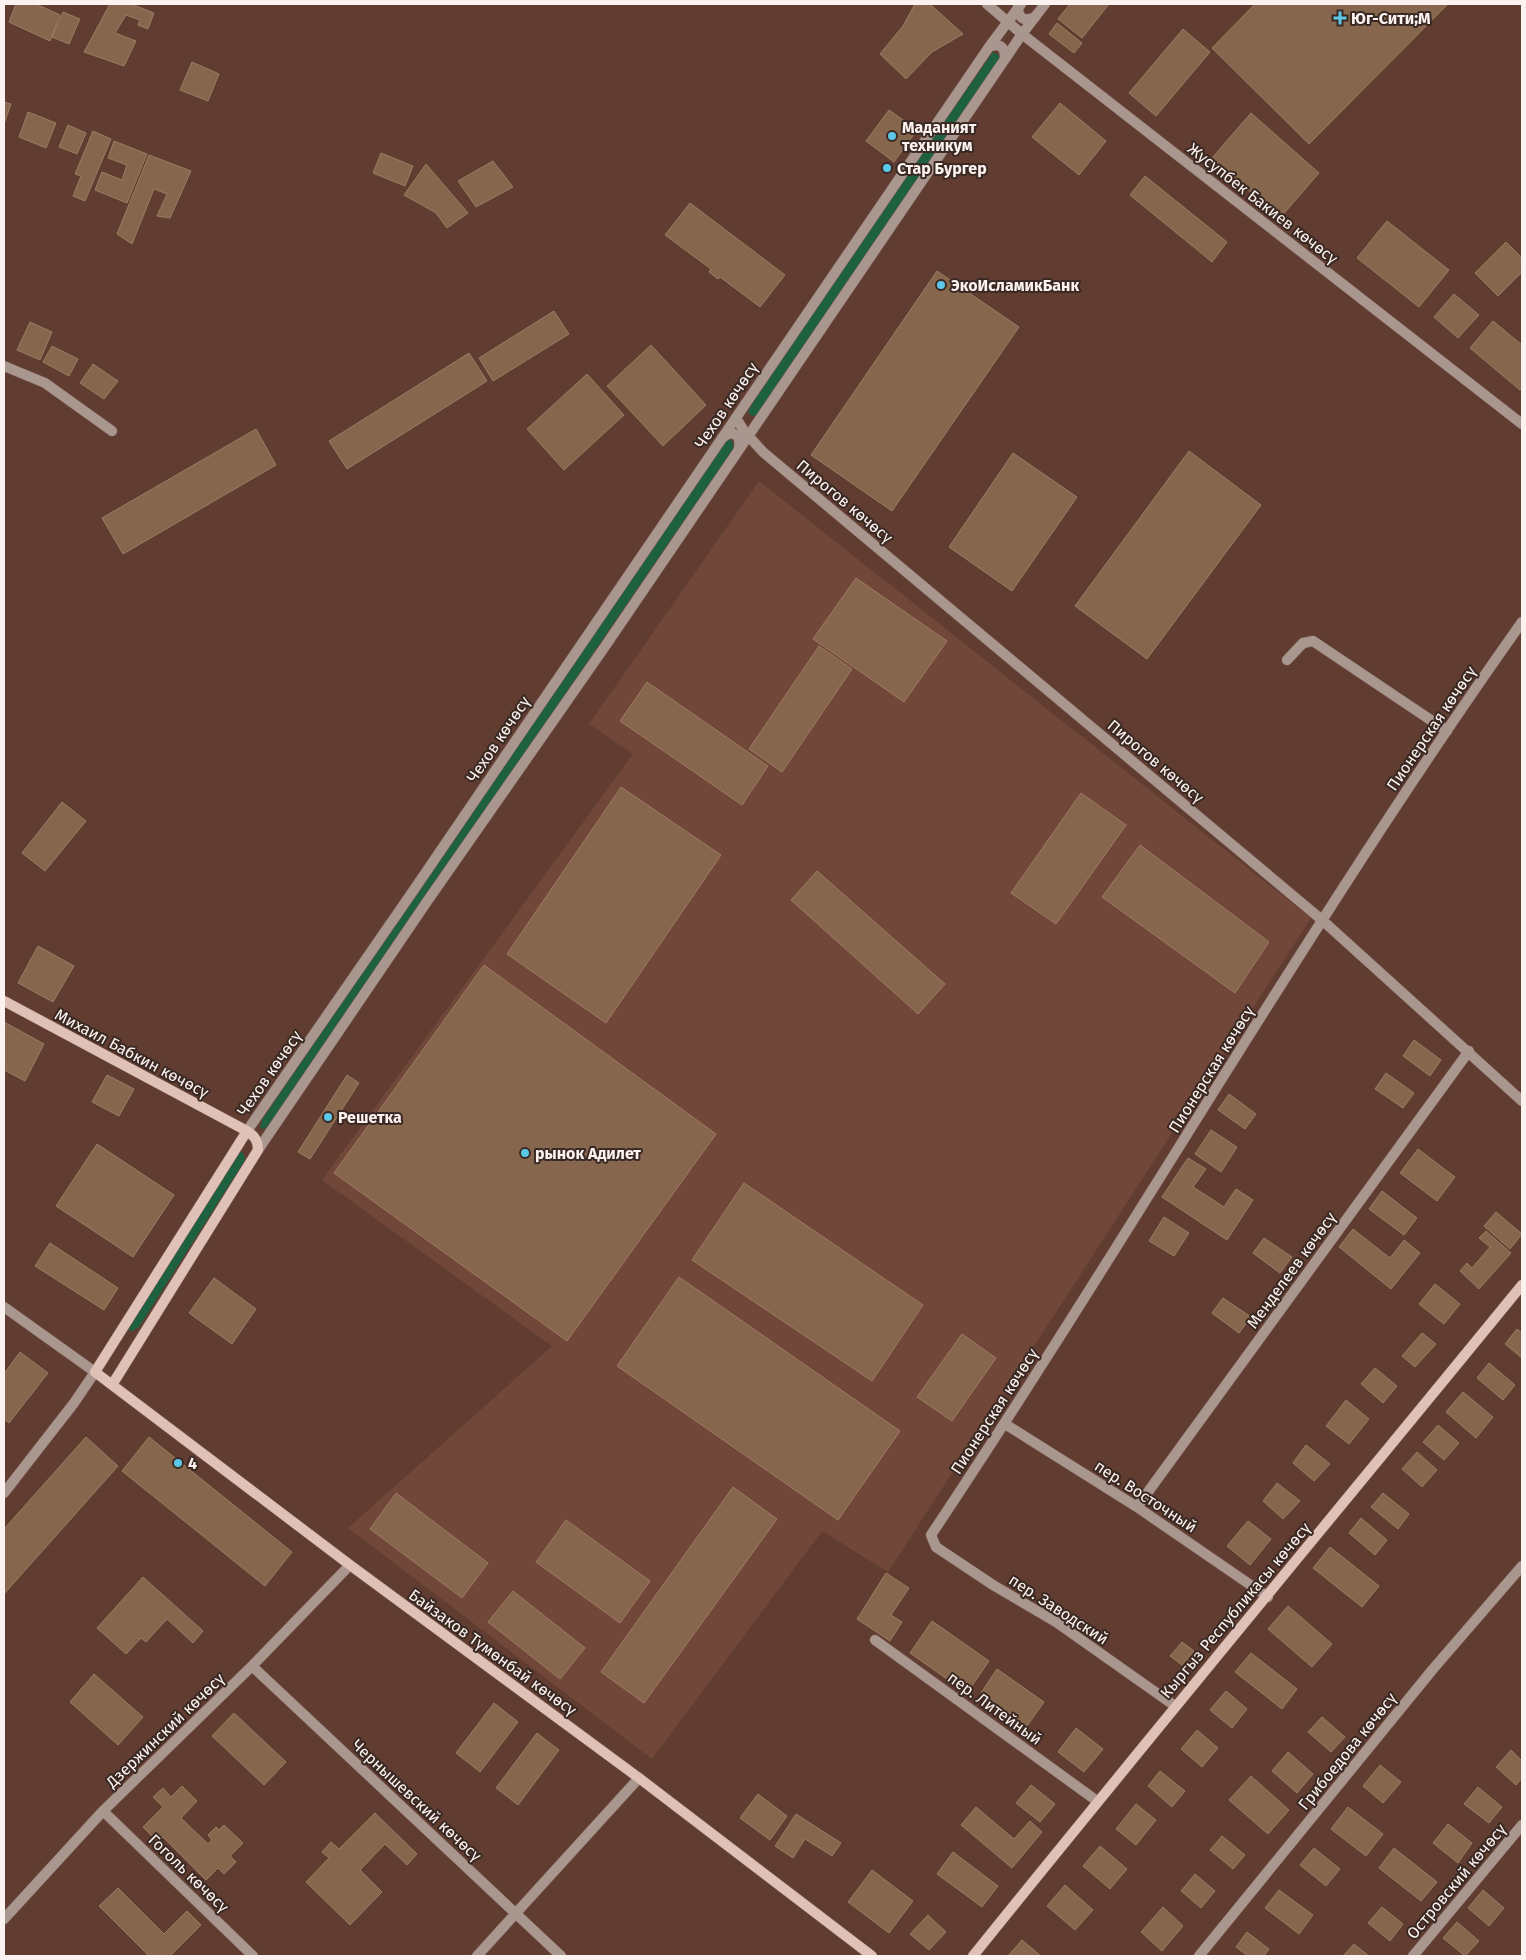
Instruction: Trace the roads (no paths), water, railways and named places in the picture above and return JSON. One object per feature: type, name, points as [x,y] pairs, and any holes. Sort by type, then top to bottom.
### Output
[{"type":"main road","name":"Михаил Бабкин көчөсү","points":[[4,1001],[247,1132]]},
{"type":"main road","points":[[112,1385],[258,1150],[256,1139],[247,1132]]},
{"type":"main road","name":"Чехов көчөсү","points":[[95,1372],[247,1132]]},
{"type":"main road","name":"Кыргыз Республикасы көчөсү","points":[[973,1956],[1175,1706],[1268,1597],[1522,1285]]},
{"type":"main road","name":"Байзаков Түмөнбай көчөсү","points":[[95,1372],[350,1565],[639,1778],[872,1956]]},
{"type":"street","name":"Жусупбек Бакиев көчөсү","points":[[987,4],[1022,34],[1522,424]]},
{"type":"street","name":"Чехов көчөсү","points":[[258,1150],[426,903],[606,645],[1022,34],[1045,4]]},
{"type":"street","name":"Чехов көчөсү","points":[[247,1132],[989,47],[1019,6]]},
{"type":"street","points":[[1019,6],[1021,18],[1029,20],[1035,17]]},
{"type":"street","points":[[989,47],[995,44],[1001,45],[1004,49],[1005,59]]},
{"type":"street","points":[[4,366],[45,382],[112,431]]},
{"type":"street","points":[[743,407],[742,420],[745,423],[749,424],[760,419]]},
{"type":"street","name":"Пирогов көчөсү","points":[[736,418],[748,436],[763,452],[1322,920],[1469,1051],[1522,1101]]},
{"type":"street","points":[[722,438],[727,433],[737,434],[740,439],[737,453]]},
{"type":"street","points":[[737,453],[755,448],[763,452]]},
{"type":"street","name":"Пионерская көчөсү","points":[[931,1535],[1005,1424],[1322,920],[1447,731],[1522,622]]},
{"type":"street","points":[[1287,660],[1303,644],[1314,641],[1447,731]]},
{"type":"street","name":"Менделеев көчөсү","points":[[1137,1506],[1469,1051]]},
{"type":"street","points":[[4,1307],[95,1372]]},
{"type":"street","name":"Чехов көчөсү","points":[[4,1493],[74,1403],[95,1372]]},
{"type":"street","name":"пер. Восточный","points":[[1005,1424],[1137,1506],[1268,1597]]},
{"type":"street","points":[[4,1484],[15,1478]]},
{"type":"street","name":"пер. Заводский","points":[[931,1535],[936,1546],[993,1584],[1056,1622],[1175,1706]]},
{"type":"street","name":"Дзержинский көчөсү","points":[[4,1919],[103,1811],[252,1666],[350,1565]]},
{"type":"street","name":"Грибоедова көчөсү","points":[[1198,1956],[1433,1669],[1522,1566]]},
{"type":"street","name":"пер. Литейный","points":[[875,1640],[1098,1801]]},
{"type":"street","name":"Чернышевский көчөсү","points":[[252,1666],[561,1956]]},
{"type":"street","points":[[478,1956],[639,1778]]},
{"type":"street","name":"Гоголь көчөсү","points":[[103,1811],[253,1956]]},
{"type":"street","name":"Островский көчөсү","points":[[1413,1956],[1522,1825]]},
{"type":"place","name":"Юг-Сити;M","points":[[1340,18]]},
{"type":"place","name":"Маданият техникум","points":[[892,136]]},
{"type":"place","name":"Стар Бургер","points":[[887,168]]},
{"type":"place","name":"ЭкоИсламикБанк","points":[[941,285]]},
{"type":"place","name":"Решетка","points":[[328,1117]]},
{"type":"place","name":"рынок Адилет","points":[[525,1153]]},
{"type":"place","name":"4","points":[[178,1463]]}]
